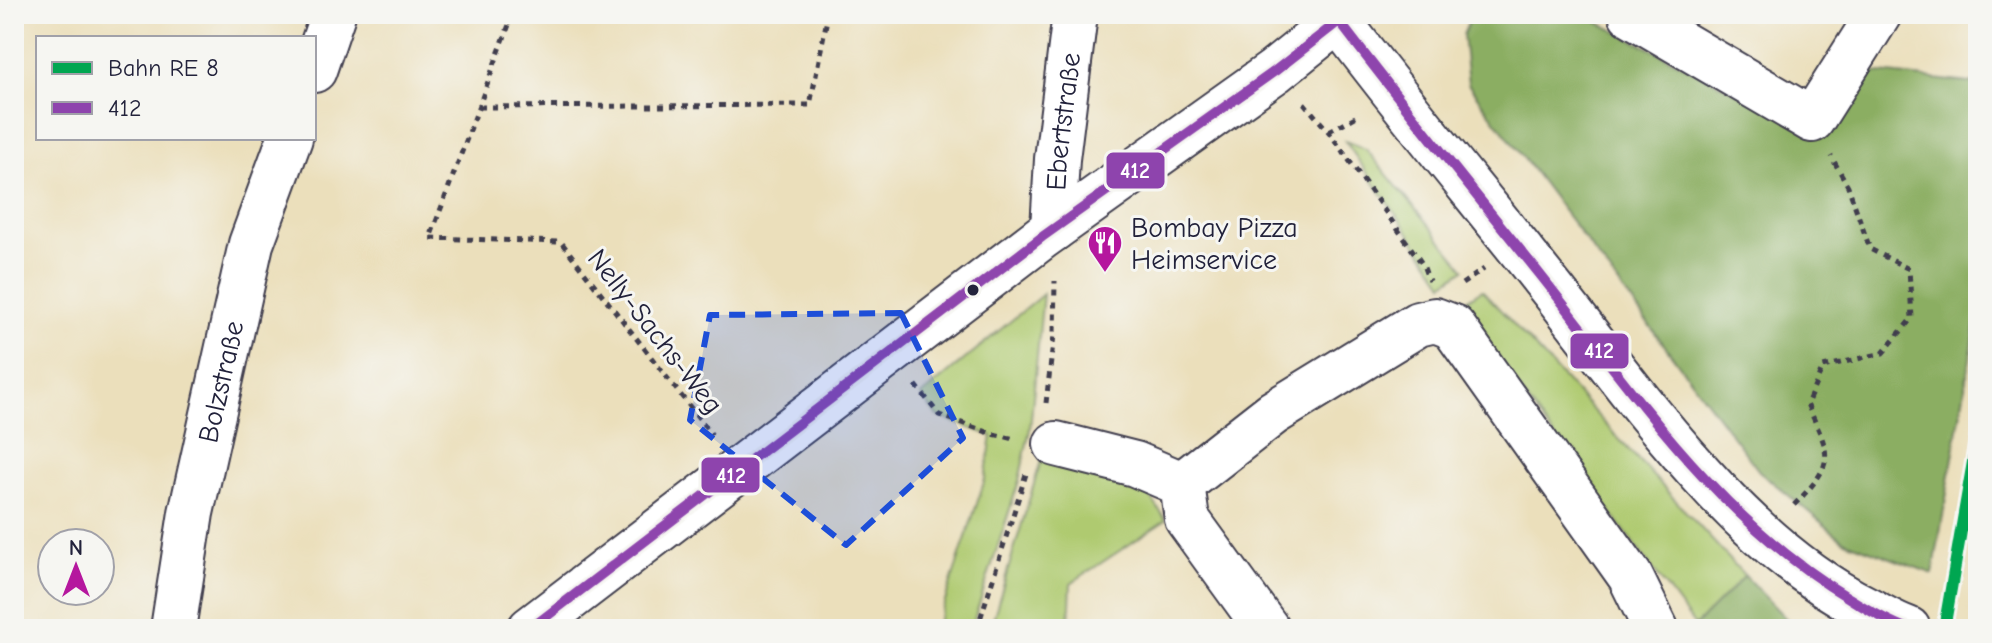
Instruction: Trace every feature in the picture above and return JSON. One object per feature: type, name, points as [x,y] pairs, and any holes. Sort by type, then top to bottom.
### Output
[{"type":"street","points":[[316,64],[333,14]]},
{"type":"street","name":"Ebertstraße","points":[[1053,229],[1057,159],[1075,14]]},
{"type":"street","points":[[1631,14],[1812,120],[1879,14]]},
{"type":"street","points":[[530,629],[1053,229],[1275,71],[1342,17],[1410,115],[1665,433],[1763,538],[1836,594],[1906,628]]},
{"type":"street","name":"Bolzstraße","points":[[173,629],[191,513],[251,244],[289,140]]},
{"type":"street","points":[[1182,484],[1273,413],[1436,311],[1462,339],[1630,576],[1656,629]]},
{"type":"street","points":[[1047,443],[1135,464],[1182,484]]},
{"type":"street","points":[[1182,484],[1187,519],[1267,629]]},
{"type":"path","name":"Nelly-Sachs-Weg","points":[[513,14],[430,238],[561,242],[738,469]]},
{"type":"path","points":[[479,107],[810,105],[828,14]]},
{"type":"path","points":[[1275,71],[1329,132],[1423,265],[1436,311],[1517,246]]},
{"type":"path","points":[[1763,538],[1820,479],[1828,450],[1807,404],[1823,367],[1883,353],[1912,318],[1909,269],[1870,249],[1848,186],[1812,120]]},
{"type":"path","points":[[977,629],[1047,443],[1044,423],[1054,335],[1053,229]]},
{"type":"path","points":[[891,352],[939,415],[993,434],[1047,443]]},
{"type":"highlighted area","points":[[901,313],[963,438],[846,545],[690,420],[710,315]]},
{"type":"green space","points":[[1472,14],[1582,14],[1807,128],[1862,71],[1978,84],[1978,312],[1933,574],[1843,540],[1759,471],[1468,84],[1463,35]]},
{"type":"green space","points":[[1345,141],[1366,149],[1465,269],[1444,283]]},
{"type":"green space","points":[[1482,290],[1745,576],[1695,626],[1457,306]]},
{"type":"green space","points":[[1043,294],[1030,429],[1019,481],[971,629],[936,629],[985,479],[992,436],[937,416],[921,396]]},
{"type":"green space","points":[[1044,451],[1136,475],[1166,520],[1071,583],[1069,629],[990,629]]},
{"type":"green space","points":[[1745,576],[1796,629],[1696,629],[1695,626]]},
{"type":"transit line","name":"412","points":[[1339,21],[1646,409],[1719,493],[1803,567],[1863,607],[1908,629]]},
{"type":"transit line","name":"412","points":[[530,629],[1042,237],[1275,71],[1339,21]]},
{"type":"transit line","points":[[1944,629],[1978,433]]},
{"type":"place","name":"Bombay Pizza Heimservice","points":[[1105,274]]}]
